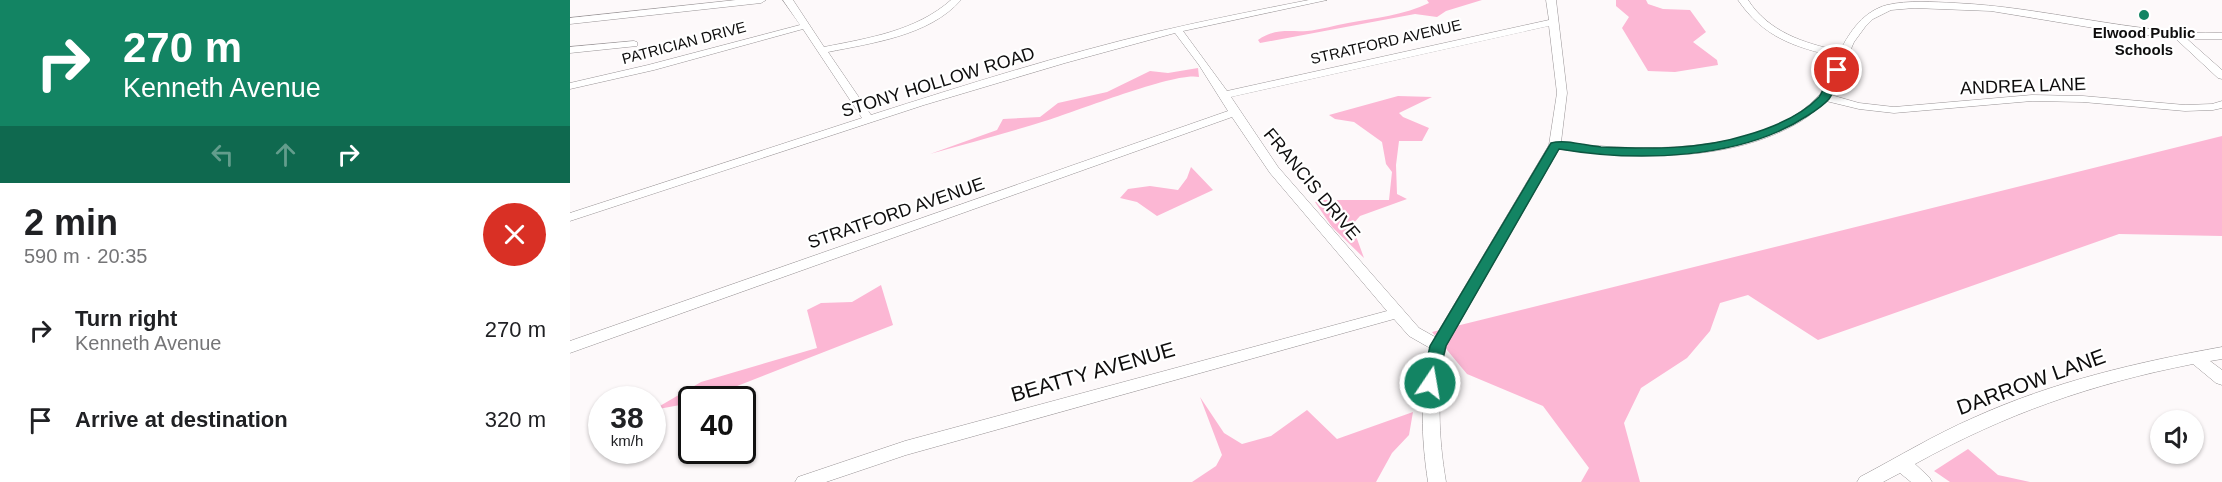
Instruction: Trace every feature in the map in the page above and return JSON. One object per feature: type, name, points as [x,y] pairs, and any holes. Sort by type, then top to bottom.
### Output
[{"type":"street","points":[[570,21],[761,0]]},
{"type":"street","points":[[788,0],[824,50],[868,119]]},
{"type":"street","points":[[824,50],[910,28],[938,16],[956,0],[968,0]]},
{"type":"street","name":"STONY HOLLOW ROAD","points":[[570,217],[868,119],[1103,49],[1177,30],[1322,0]]},
{"type":"street","points":[[1437,482],[1429,433],[1430,383],[1438,346],[1556,145],[1562,93],[1551,0]]},
{"type":"street","points":[[1743,0],[1751,14],[1770,30],[1801,44],[1843,55]]},
{"type":"street","points":[[1556,145],[1583,150],[1640,152],[1699,149],[1728,144],[1786,124],[1825,97],[1858,27],[1871,15],[1891,7],[1915,3],[1990,5],[2114,28],[2178,36],[2222,36]]},
{"type":"street","name":"STRATFORD AVENUE","points":[[1225,95],[1554,22]]},
{"type":"street","name":"PATRICIAN DRIVE","points":[[570,86],[650,68],[805,26]]},
{"type":"street","name":"FRANCIS DRIVE","points":[[1177,30],[1204,62],[1254,145],[1274,170],[1414,332],[1438,346]]},
{"type":"street","points":[[2178,36],[2222,76]]},
{"type":"street","points":[[570,51],[634,44]]},
{"type":"street","name":"ANDREA LANE","points":[[1825,97],[1859,106],[1894,110],[2032,98],[2083,99],[2185,108],[2213,107],[2222,104]]},
{"type":"street","name":"STRATFORD AVENUE","points":[[570,347],[1234,113]]},
{"type":"street","name":"BEATTY AVENUE","points":[[804,482],[905,448],[1397,313]]},
{"type":"street","name":"DARROW LANE","points":[[1866,482],[1938,442],[2036,400],[2102,378],[2222,353]]},
{"type":"street","points":[[2195,357],[2222,379]]},
{"type":"street","points":[[1902,464],[1923,482]]},
{"type":"shaded area","points":[[1427,0],[1482,0],[1446,11],[1437,17],[1415,14],[1260,43],[1258,40],[1276,32],[1312,30],[1400,13],[1429,3]]},
{"type":"shaded area","points":[[1616,0],[1646,0],[1648,4],[1663,9],[1690,10],[1706,32],[1693,42],[1717,60],[1718,65],[1675,72],[1648,71],[1622,28],[1629,17],[1616,6]]},
{"type":"shaded area","points":[[1198,68],[1199,77],[1169,80],[1148,86],[1045,121],[930,154],[997,130],[1003,119],[1040,117],[1058,103],[1107,92],[1150,71],[1168,73]]},
{"type":"shaded area","points":[[1398,96],[1432,97],[1399,113],[1429,128],[1422,141],[1399,141],[1396,165],[1397,194],[1407,199],[1360,216],[1352,225],[1364,258],[1332,227],[1315,202],[1389,200],[1392,172],[1386,164],[1382,142],[1354,122],[1335,119],[1329,115]]},
{"type":"shaded area","points":[[2222,136],[2222,236],[2119,234],[1818,340],[1748,295],[1720,303],[1710,331],[1687,358],[1641,388],[1624,423],[1640,482],[1581,482],[1589,468],[1543,406],[1467,374],[1432,332]]},
{"type":"shaded area","points":[[1191,167],[1213,190],[1157,216],[1137,202],[1120,198],[1128,189],[1150,186],[1178,190],[1187,178]]},
{"type":"shaded area","points":[[881,285],[893,325],[737,386],[694,386],[817,348],[807,310],[821,303],[852,302]]},
{"type":"shaded area","points":[[678,395],[678,405],[666,408],[666,402]]},
{"type":"shaded area","points":[[1200,397],[1224,433],[1242,444],[1271,436],[1307,410],[1337,439],[1413,412],[1409,435],[1392,453],[1376,482],[1192,482],[1216,466],[1222,455]]},
{"type":"shaded area","points":[[1968,449],[1998,475],[2030,482],[1950,482],[1934,471]]},
{"type":"place","name":"Elwood Public Schools","points":[[2144,15]]},
{"type":"route","points":[[1430,383],[1438,346],[1556,145],[1583,150],[1640,152],[1699,149],[1748,139],[1786,124],[1815,106],[1825,97],[1837,70]]}]
